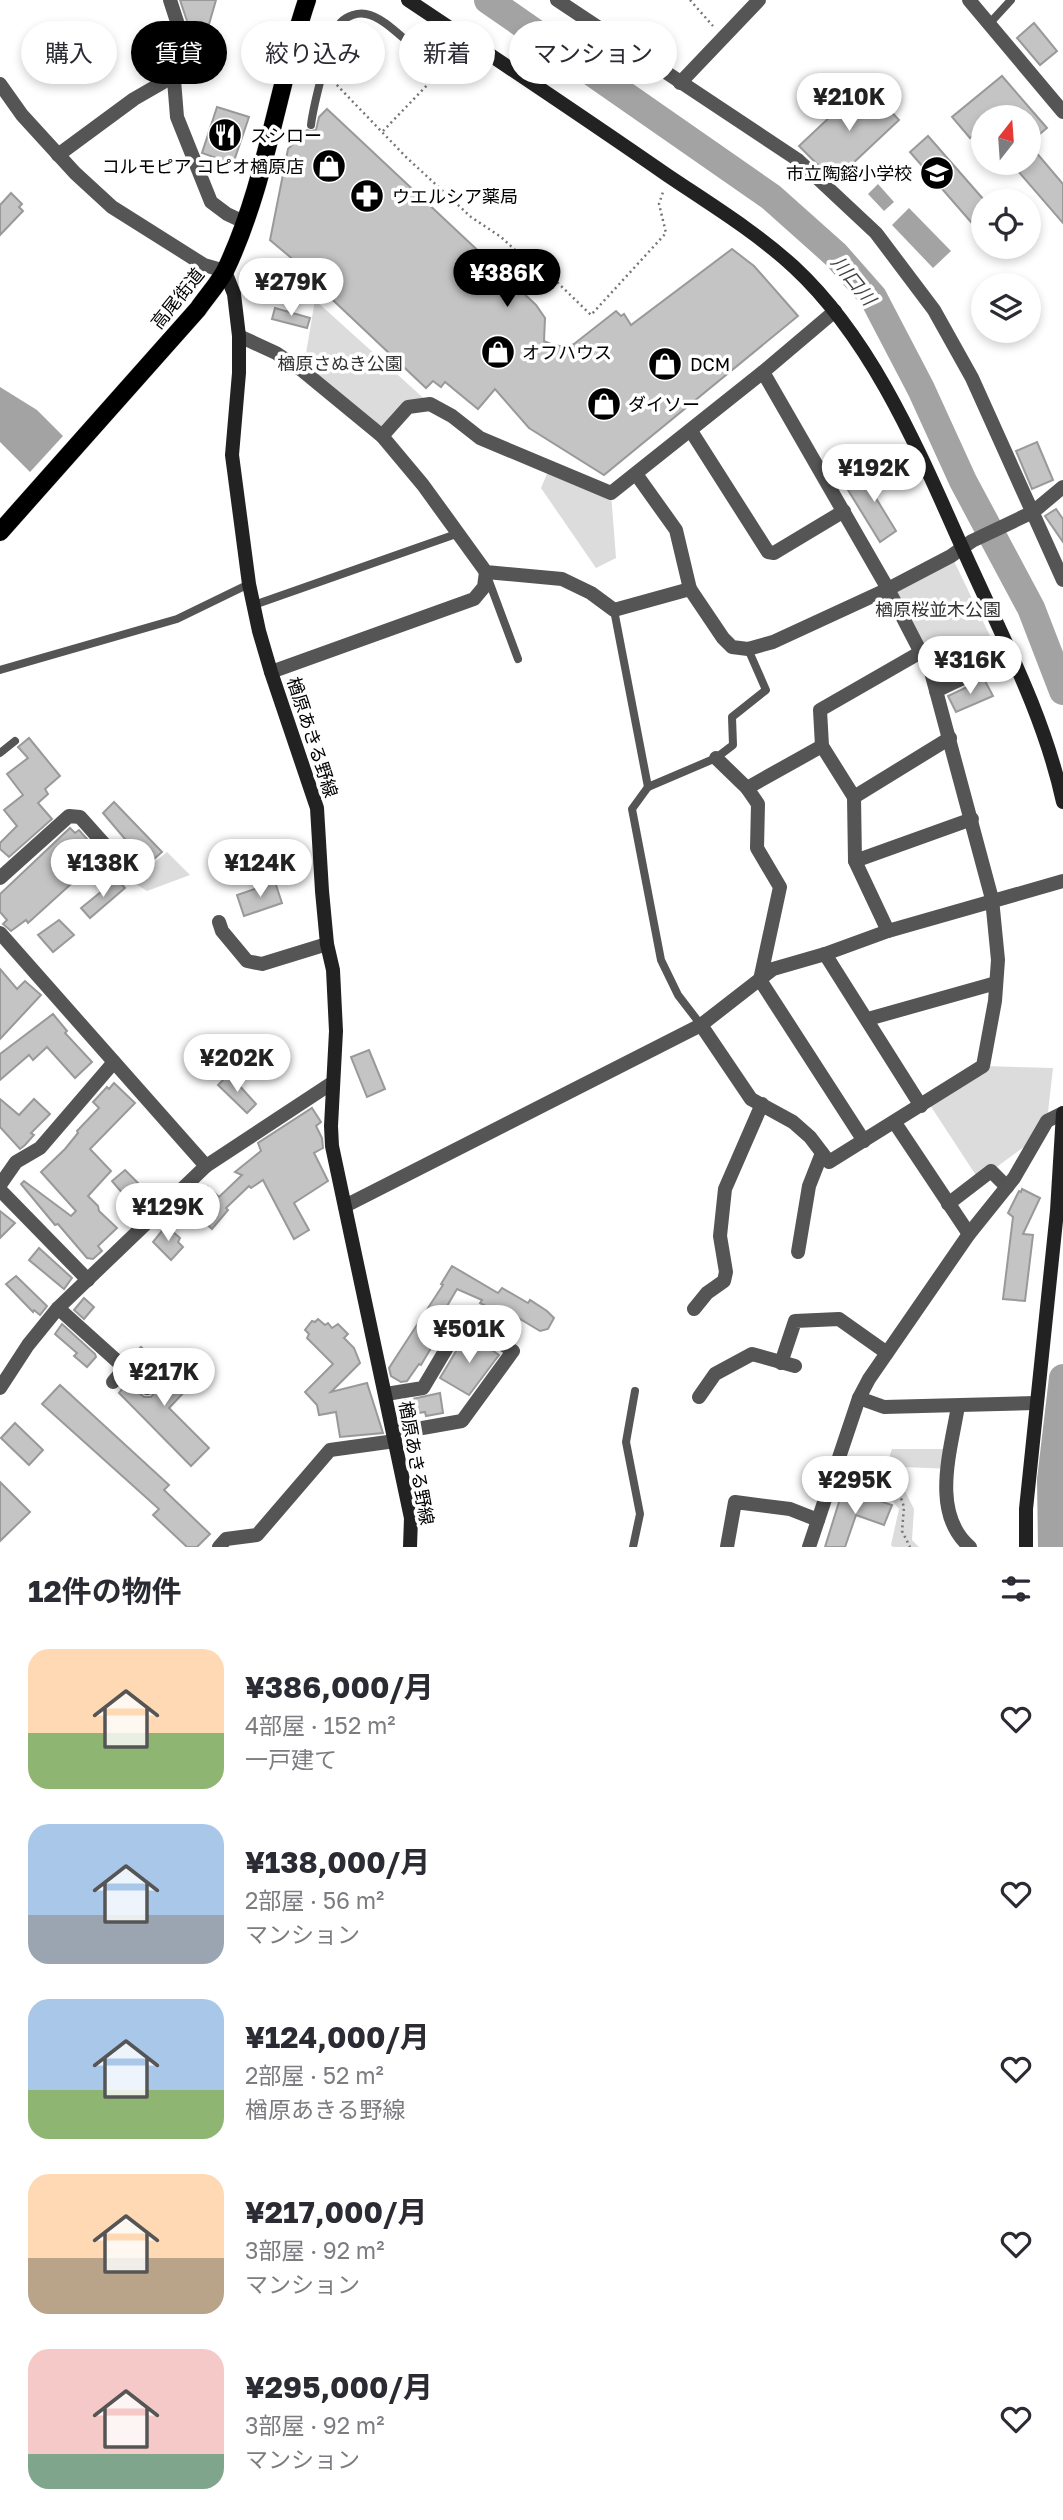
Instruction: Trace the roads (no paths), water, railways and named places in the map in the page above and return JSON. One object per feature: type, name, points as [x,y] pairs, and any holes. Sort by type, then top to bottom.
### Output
[{"type":"main road","name":"高尾街道","points":[[0,532],[198,309],[225,271],[257,186],[290,50],[307,0]]},
{"type":"street","points":[[170,0],[177,21]]},
{"type":"street","points":[[408,0],[580,114],[758,238],[794,267],[835,312],[875,370],[962,548],[1044,733],[1063,802]]},
{"type":"street","points":[[557,0],[798,160],[876,233],[934,310],[972,378],[1030,513],[1063,580]]},
{"type":"street","points":[[680,83],[759,0]]},
{"type":"street","points":[[969,0],[1063,112]]},
{"type":"street","points":[[0,84],[22,115],[58,155],[112,207],[204,265],[225,271]]},
{"type":"street","points":[[58,155],[134,99],[160,84]]},
{"type":"street","points":[[174,84],[177,117],[211,202],[244,222]]},
{"type":"street","name":"楢原あきる野線","points":[[225,271],[234,294],[239,337],[239,373],[232,455],[249,584],[271,672],[317,808],[336,1031],[332,1083],[332,1146],[411,1518],[410,1547]]},
{"type":"street","points":[[382,436],[408,407],[430,404],[452,416],[480,438],[611,493],[835,312]]},
{"type":"street","points":[[239,337],[276,353],[303,371],[382,436],[459,533],[486,572],[484,587],[474,599],[271,672]]},
{"type":"street","points":[[701,1025],[751,1099],[793,1122],[810,1136],[829,1162],[983,1066],[996,983],[998,960],[992,899],[950,738],[922,652],[763,372]]},
{"type":"street","points":[[691,431],[768,552],[774,553],[844,511]]},
{"type":"street","points":[[636,474],[676,530],[690,589],[723,638],[732,647],[748,649],[773,642],[888,589],[976,539],[1030,513],[1063,487]]},
{"type":"street","points":[[486,572],[562,579],[591,593],[614,610],[690,589]]},
{"type":"street","points":[[888,931],[855,861],[854,797],[822,746],[820,710],[922,652]]},
{"type":"street","points":[[936,691],[1011,655]]},
{"type":"street","points":[[854,797],[950,738]]},
{"type":"street","points":[[747,788],[822,746]]},
{"type":"street","points":[[716,758],[747,788],[758,804],[757,848],[780,887],[760,980],[864,1141]]},
{"type":"street","points":[[0,878],[69,816],[80,817],[130,873]]},
{"type":"street","points":[[855,861],[972,819]]},
{"type":"street","points":[[345,1206],[701,1025],[773,969],[992,899],[1063,881]]},
{"type":"street","points":[[219,922],[222,931],[247,961],[262,964],[327,944]]},
{"type":"street","points":[[0,933],[206,1166]]},
{"type":"street","points":[[825,954],[921,1106]]},
{"type":"street","points":[[867,1019],[996,983]]},
{"type":"street","points":[[88,1280],[0,1187],[16,1162],[40,1148],[114,1062]]},
{"type":"street","points":[[0,1388],[28,1345],[58,1308],[206,1166],[332,1083]]},
{"type":"street","points":[[694,1309],[708,1293],[724,1281],[726,1272],[720,1236],[725,1189],[762,1104]]},
{"type":"street","points":[[809,1547],[859,1398],[869,1378],[969,1234],[1007,1187],[1047,1121],[1063,1113]]},
{"type":"street","points":[[1026,1547],[1026,1509],[1057,1211],[1063,1113]]},
{"type":"street","points":[[895,1123],[969,1234]]},
{"type":"street","points":[[799,1252],[809,1186],[822,1153]]},
{"type":"street","points":[[948,1204],[991,1171],[1007,1187]]},
{"type":"street","points":[[58,1308],[147,1388]]},
{"type":"street","points":[[219,1547],[226,1539],[257,1535],[330,1450],[462,1421],[513,1351],[464,1319],[422,1388],[386,1394]]},
{"type":"street","points":[[699,1397],[715,1374],[752,1354],[788,1364],[794,1321],[839,1319],[887,1353]]},
{"type":"street","points":[[113,1382],[125,1368]]},
{"type":"street","points":[[859,1398],[884,1408],[1036,1403]]},
{"type":"street","points":[[958,1406],[946,1491],[947,1510],[951,1525],[970,1547]]},
{"type":"street","points":[[727,1547],[735,1502],[790,1509],[818,1520]]},
{"type":"lane","points":[[989,24],[1011,0]]},
{"type":"lane","points":[[311,125],[332,38],[341,21],[351,15],[365,14],[374,17],[399,36]]},
{"type":"lane","points":[[254,605],[459,533]]},
{"type":"lane","points":[[486,572],[518,659]]},
{"type":"lane","points":[[0,670],[177,619],[249,584]]},
{"type":"lane","points":[[614,610],[649,787]]},
{"type":"lane","points":[[701,1025],[678,995],[661,960],[632,809],[649,787],[716,758],[733,745],[733,717],[766,690],[748,649]]},
{"type":"lane","points":[[0,753],[15,741]]},
{"type":"lane","points":[[633,1547],[640,1514],[626,1442],[635,1391]]},
{"type":"waterway","name":"川口川","points":[[488,0],[771,197],[836,255],[873,297],[921,389],[963,481],[1031,608],[1063,691]]},
{"type":"waterway","name":"川口川","points":[[1052,1547],[1051,1480],[1063,1378]]},
{"type":"place","name":"スシロー","points":[[225,135]]},
{"type":"place","name":"コルモピア コピオ楢原店","points":[[329,166]]},
{"type":"place","name":"市立陶鎔小学校","points":[[937,173]]},
{"type":"place","name":"ウエルシア薬局","points":[[367,196]]},
{"type":"place","name":"オフハウス","points":[[498,352]]},
{"type":"place","name":"DCM","points":[[665,364]]},
{"type":"place","name":"ダイソー","points":[[604,404]]},
{"type":"park label","name":"楢原さぬき公園","points":[[340,363]]},
{"type":"park label","name":"楢原桜並木公園","points":[[938,609]]}]
